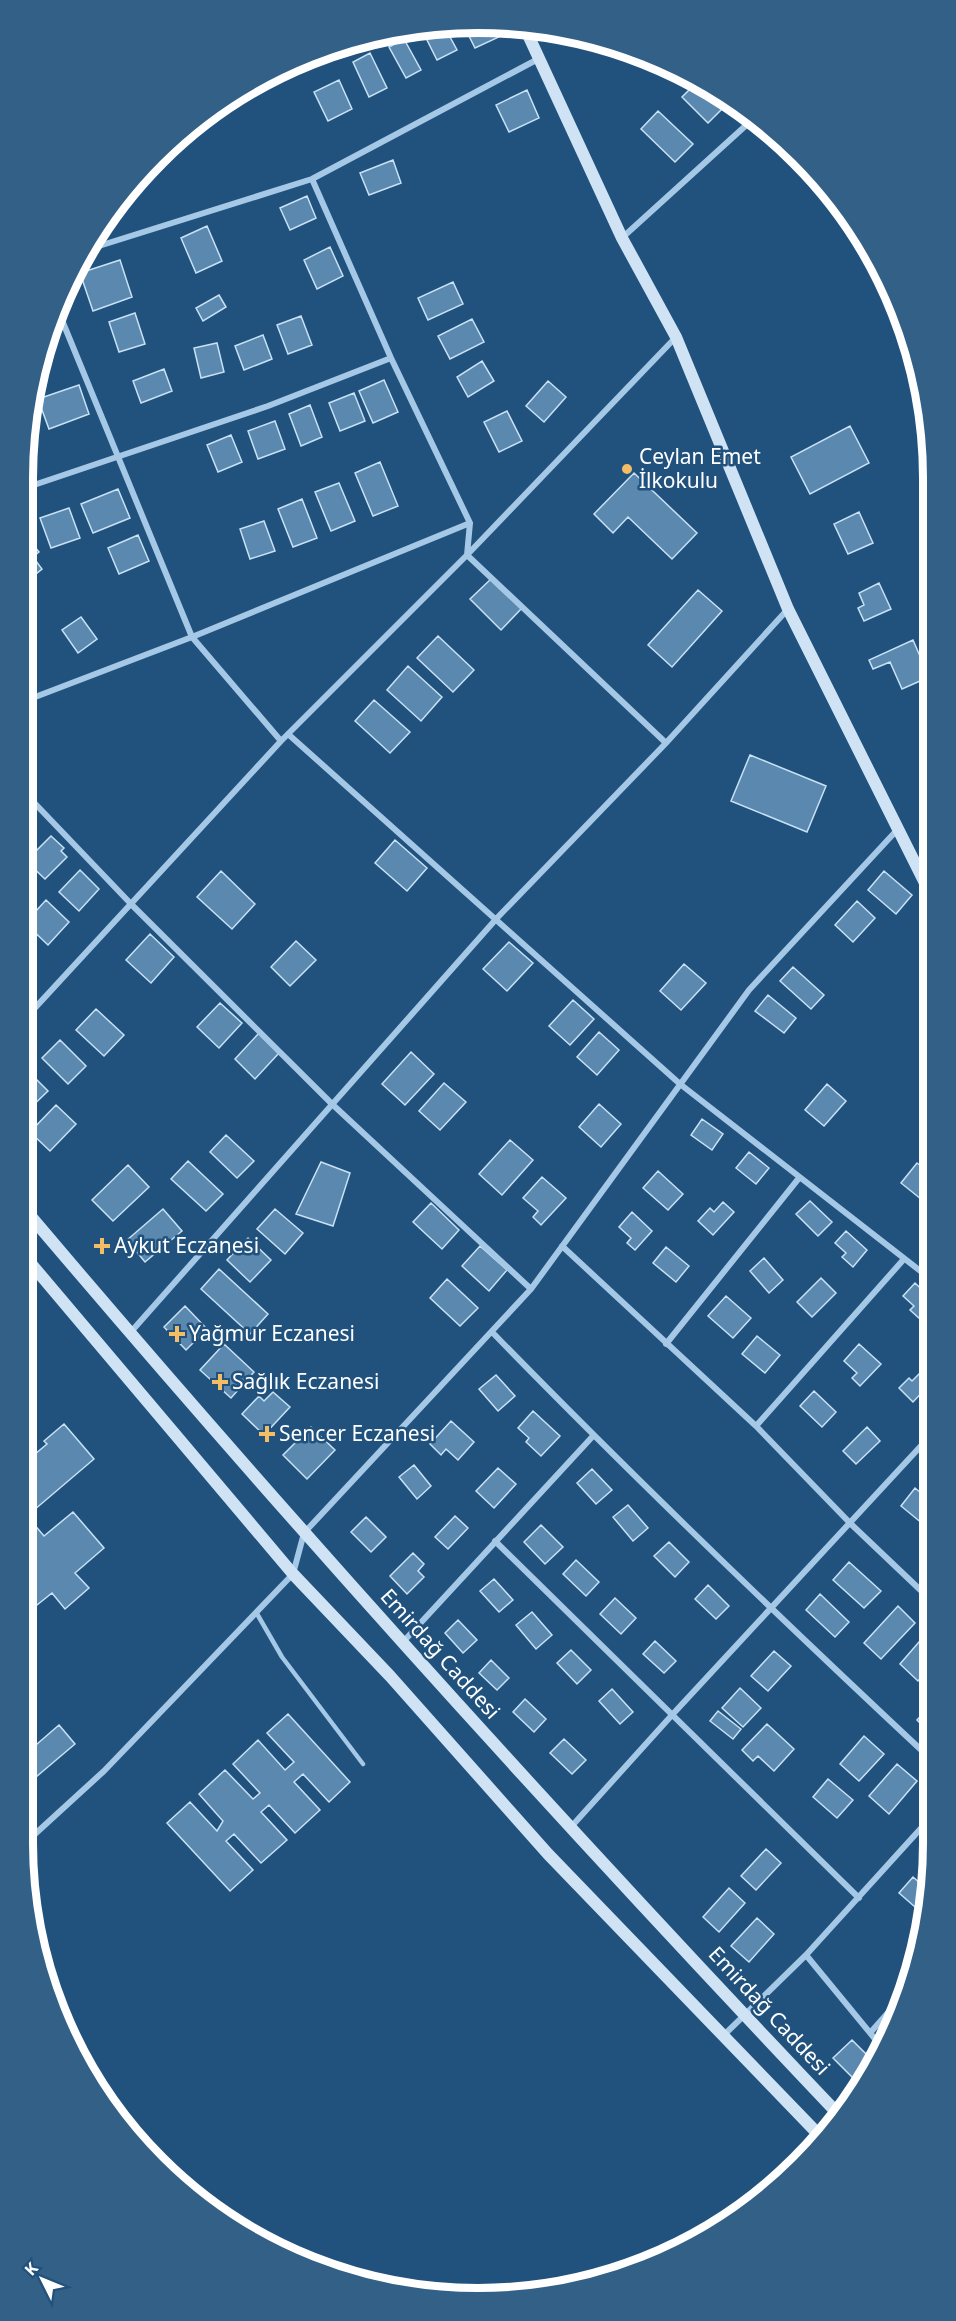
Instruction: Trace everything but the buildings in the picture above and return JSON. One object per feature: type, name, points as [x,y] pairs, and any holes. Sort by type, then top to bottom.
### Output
[{"type":"main road","points":[[529,36],[622,238],[676,337],[788,609],[923,880]]},
{"type":"main road","name":"Emirdağ Caddesi","points":[[33,1219],[402,1643],[834,2110]]},
{"type":"main road","points":[[33,1266],[293,1574],[390,1676],[548,1854],[817,2132]]},
{"type":"street","points":[[99,246],[312,179],[540,58]]},
{"type":"street","points":[[622,238],[747,124]]},
{"type":"street","points":[[312,179],[391,358],[470,523],[467,555]]},
{"type":"street","points":[[62,321],[192,637],[281,741]]},
{"type":"street","points":[[33,1010],[281,741],[467,555],[676,337]]},
{"type":"street","points":[[33,485],[268,406],[391,358]]},
{"type":"street","points":[[33,698],[192,637],[470,523]]},
{"type":"street","points":[[467,555],[666,743]]},
{"type":"street","points":[[130,1333],[496,918],[666,743],[788,609]]},
{"type":"street","points":[[288,734],[680,1084],[923,1273]]},
{"type":"street","points":[[33,802],[132,905],[332,1104],[531,1289]]},
{"type":"street","points":[[33,1836],[104,1771],[293,1574],[304,1533],[531,1289],[749,990],[897,830]]},
{"type":"street","points":[[666,1344],[799,1178]]},
{"type":"street","points":[[562,1246],[756,1426],[851,1524],[923,1592]]},
{"type":"street","points":[[756,1426],[904,1259]]},
{"type":"street","points":[[492,1332],[593,1436],[770,1609],[923,1752]]},
{"type":"street","points":[[402,1643],[593,1436]]},
{"type":"street","points":[[571,1828],[672,1715],[923,1444]]},
{"type":"street","points":[[495,1541],[859,1898]]},
{"type":"street","points":[[723,2037],[806,1955],[923,1826]]},
{"type":"street","points":[[806,1955],[877,2041]]},
{"type":"street","points":[[870,2033],[890,2011]]},
{"type":"lane","points":[[256,1612],[282,1657],[363,1764]]},
{"type":"place","name":"Ceylan Emet İlkokulu","points":[[627,469]]},
{"type":"place","name":"Aykut Eczanesi","points":[[102,1246]]},
{"type":"place","name":"Yağmur Eczanesi","points":[[177,1334]]},
{"type":"place","name":"Sağlık Eczanesi","points":[[220,1382]]},
{"type":"place","name":"Sencer Eczanesi","points":[[267,1434]]}]
